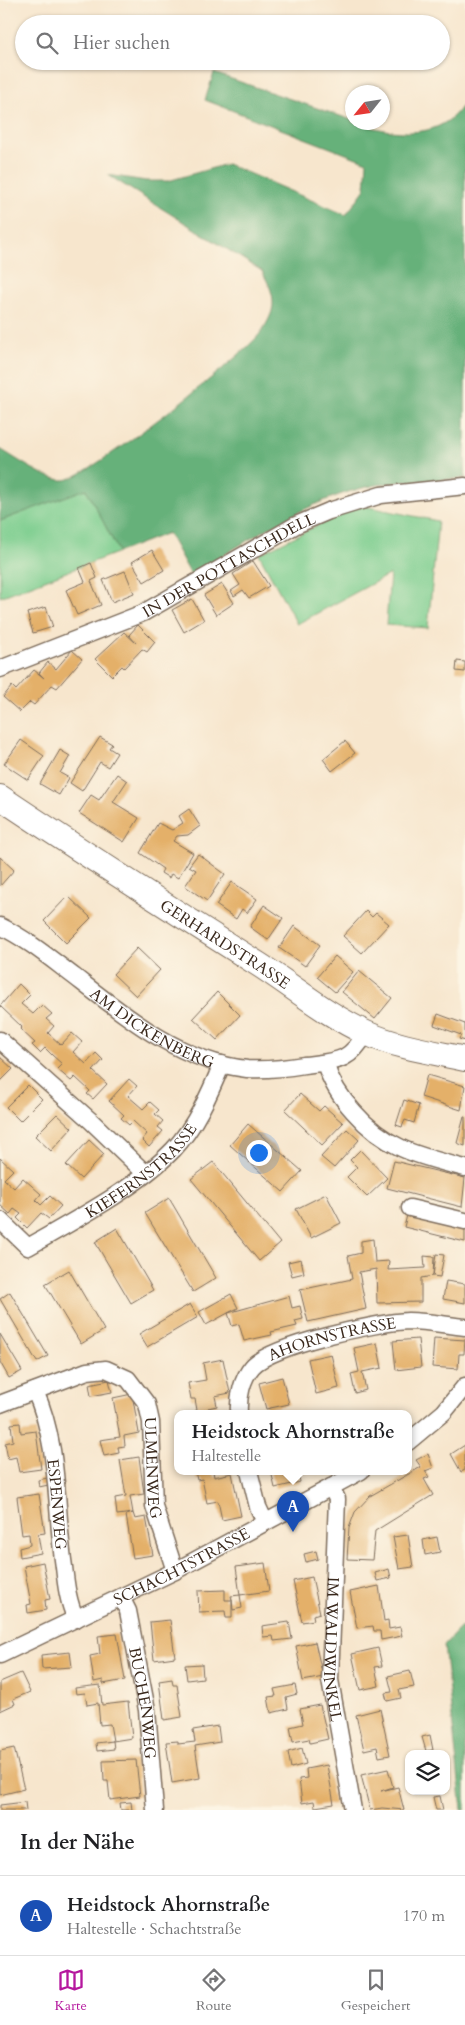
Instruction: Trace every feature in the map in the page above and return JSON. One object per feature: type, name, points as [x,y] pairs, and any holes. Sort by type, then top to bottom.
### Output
[{"type":"street","name":"IN DER POTTASCHDELL","points":[[0,669],[143,613],[296,525],[329,510],[381,495],[465,486]]},
{"type":"street","name":"GERHARDSTRASSE","points":[[0,797],[103,866],[293,986],[323,1010],[366,1033],[393,1043],[465,1060]]},
{"type":"street","name":"AM DICKENBERG","points":[[0,926],[45,954],[150,1033],[184,1050],[222,1064],[248,1069],[325,1063],[348,1057],[357,1049],[366,1033]]},
{"type":"street","points":[[0,1040],[146,1173]]},
{"type":"street","points":[[325,1063],[338,1094],[366,1126],[381,1138],[416,1155],[465,1168]]},
{"type":"street","name":"KIEFERNSTRASSE","points":[[0,1220],[28,1247],[94,1208],[146,1173],[173,1150],[184,1136],[213,1087],[222,1064]]},
{"type":"street","points":[[410,1208],[465,1221]]},
{"type":"street","name":"AHORNSTRASSE","points":[[239,1410],[242,1384],[252,1367],[260,1359],[280,1350],[384,1324],[423,1322],[465,1327]]},
{"type":"street","name":"ULMENWEG","points":[[0,1404],[87,1371],[106,1369],[128,1379],[144,1397],[151,1422],[154,1506],[175,1571]]},
{"type":"street","name":"ESPENWEG","points":[[35,1391],[41,1404],[52,1446],[61,1551],[69,1605],[76,1619]]},
{"type":"street","points":[[412,1439],[444,1412],[464,1391]]},
{"type":"street","points":[[250,1475],[258,1507],[265,1522]]},
{"type":"street","name":"SCHACHTSTRASSE","points":[[0,1655],[175,1571],[354,1475]]},
{"type":"street","name":"IM WALDWINKEL","points":[[331,1488],[338,1499],[330,1680],[353,1810]]},
{"type":"street","name":"BUCHENWEG","points":[[121,1597],[128,1611],[146,1710],[156,1810]]},
{"type":"green space","points":[[214,73],[345,118],[345,130],[414,132],[438,126],[449,120],[458,112],[465,100],[465,478],[387,483],[339,495],[295,514],[191,575],[168,533],[119,552],[86,489],[0,521],[0,449],[50,477],[65,480],[79,474],[131,440],[222,369],[259,334],[271,314],[273,305],[272,295],[262,271],[108,175],[146,181],[168,181],[227,164],[346,215],[365,189],[367,162],[205,100]]},
{"type":"green space","points":[[86,488],[119,552],[0,597],[0,521]]},
{"type":"green space","points":[[359,505],[438,521],[428,628],[386,625],[390,574],[297,624],[259,554]]},
{"type":"green space","points":[[462,1626],[465,1650],[465,1810],[462,1810],[444,1645]]},
{"type":"building","points":[[152,550],[164,570],[144,582],[132,562]]},
{"type":"building","points":[[253,561],[269,586],[249,598],[243,590],[234,596],[231,591],[240,585],[233,574]]},
{"type":"building","points":[[91,563],[97,578],[91,581],[101,605],[77,615],[66,590],[85,582],[79,568]]},
{"type":"building","points":[[125,571],[134,593],[112,602],[103,580]]},
{"type":"building","points":[[222,584],[234,603],[216,615],[204,595]]},
{"type":"building","points":[[192,599],[204,620],[184,632],[172,610]]},
{"type":"building","points":[[46,607],[53,627],[33,633],[27,613]]},
{"type":"building","points":[[138,625],[155,642],[147,652],[142,649],[124,668],[122,666],[112,676],[95,659],[124,632],[136,643],[129,635]]},
{"type":"building","points":[[72,650],[82,659],[57,688],[52,685],[34,705],[30,702],[20,712],[3,697],[12,686],[16,690],[34,670],[44,678],[39,673],[48,662],[56,669]]},
{"type":"building","points":[[457,661],[465,662],[465,672],[456,671]]},
{"type":"building","points":[[100,737],[112,744],[109,748],[117,753],[108,767],[100,762],[82,791],[70,783]]},
{"type":"building","points":[[21,740],[44,756],[28,780],[4,764]]},
{"type":"building","points":[[345,741],[355,753],[332,771],[323,759]]},
{"type":"building","points":[[60,750],[70,756],[60,773],[69,778],[59,795],[40,784]]},
{"type":"building","points":[[117,774],[127,781],[113,802],[139,818],[124,842],[79,813],[91,795],[99,800]]},
{"type":"building","points":[[189,809],[200,826],[188,835],[177,836],[173,841],[193,853],[178,878],[171,874],[169,878],[161,873],[163,869],[140,853],[158,823],[172,830],[183,823],[179,816]]},
{"type":"building","points":[[198,854],[225,874],[207,901],[185,886],[196,870],[189,866]]},
{"type":"building","points":[[0,857],[14,870],[0,886]]},
{"type":"building","points":[[232,882],[257,899],[247,913],[242,909],[236,919],[216,905]]},
{"type":"building","points":[[68,896],[91,918],[66,943],[44,921]]},
{"type":"building","points":[[264,905],[283,918],[268,940],[250,927]]},
{"type":"building","points":[[366,911],[372,917],[376,913],[389,924],[362,953],[343,936]]},
{"type":"building","points":[[294,926],[320,945],[305,966],[279,948]]},
{"type":"building","points":[[137,948],[160,970],[136,996],[113,974]]},
{"type":"building","points":[[335,956],[353,972],[335,992],[317,977]]},
{"type":"building","points":[[359,971],[392,998],[375,1019],[342,992]]},
{"type":"building","points":[[19,984],[30,995],[21,1004],[33,1014],[42,1005],[52,1014],[46,1019],[54,1026],[48,1033],[61,1045],[72,1033],[82,1042],[73,1052],[86,1064],[96,1053],[103,1060],[93,1071],[107,1084],[93,1099],[87,1094],[90,1091],[75,1077],[71,1081],[57,1069],[62,1064],[45,1048],[40,1053],[32,1045],[35,1043],[20,1029],[22,1027],[0,1006]]},
{"type":"building","points":[[217,992],[240,1015],[217,1040],[193,1018]]},
{"type":"building","points":[[438,1014],[465,1024],[465,1041],[459,1039],[461,1035],[434,1025]]},
{"type":"building","points":[[0,1057],[13,1069],[0,1082]]},
{"type":"building","points":[[427,1075],[465,1086],[461,1110],[421,1097]]},
{"type":"building","points":[[129,1079],[137,1086],[128,1096],[143,1109],[150,1102],[159,1110],[155,1114],[163,1121],[158,1127],[163,1131],[149,1147],[142,1140],[147,1134],[133,1121],[129,1125],[121,1118],[124,1115],[109,1101]]},
{"type":"building","points":[[28,1085],[42,1099],[20,1121],[6,1107]]},
{"type":"building","points":[[300,1094],[319,1111],[324,1106],[343,1123],[322,1145],[285,1110]]},
{"type":"building","points":[[404,1100],[419,1105],[414,1123],[405,1120],[402,1127],[396,1125]]},
{"type":"building","points":[[57,1114],[72,1128],[51,1151],[35,1136]]},
{"type":"building","points":[[465,1117],[465,1146],[457,1143]]},
{"type":"building","points":[[248,1124],[302,1171],[283,1192],[230,1145]]},
{"type":"building","points":[[347,1129],[359,1140],[334,1168],[321,1157]]},
{"type":"building","points":[[89,1140],[104,1154],[81,1179],[66,1165]]},
{"type":"building","points":[[360,1150],[387,1178],[367,1197],[347,1177],[357,1167],[350,1160]]},
{"type":"building","points":[[0,1158],[13,1170],[4,1179],[14,1188],[23,1178],[41,1194],[36,1200],[41,1205],[50,1196],[61,1206],[49,1219],[41,1213],[27,1228],[17,1218],[21,1214],[14,1209],[10,1214],[0,1205]]},
{"type":"building","points":[[394,1161],[465,1178],[462,1207],[387,1188]]},
{"type":"building","points":[[213,1162],[280,1243],[259,1261],[191,1179]]},
{"type":"building","points":[[326,1194],[341,1223],[311,1238],[296,1209]]},
{"type":"building","points":[[169,1198],[216,1278],[193,1292],[145,1213]]},
{"type":"building","points":[[407,1215],[465,1229],[465,1242],[404,1227]]},
{"type":"building","points":[[117,1228],[153,1290],[131,1303],[95,1242]]},
{"type":"building","points":[[373,1239],[375,1262],[389,1261],[388,1270],[425,1268],[424,1256],[434,1257],[433,1276],[421,1278],[421,1302],[377,1303],[376,1269],[359,1272],[366,1309],[308,1322],[300,1290],[352,1279],[348,1256],[361,1253],[361,1241]]},
{"type":"building","points":[[436,1254],[444,1255],[440,1277],[433,1276]]},
{"type":"building","points":[[301,1259],[304,1273],[292,1276],[288,1262]]},
{"type":"building","points":[[69,1270],[104,1330],[81,1344],[45,1284]]},
{"type":"building","points":[[446,1281],[465,1284],[465,1303],[443,1299]]},
{"type":"building","points":[[10,1292],[48,1356],[37,1362],[0,1299]]},
{"type":"building","points":[[231,1294],[238,1308],[206,1325],[199,1312]]},
{"type":"building","points":[[289,1296],[292,1308],[300,1306],[303,1319],[295,1321],[297,1326],[271,1332],[272,1335],[244,1341],[239,1324],[232,1326],[228,1313]]},
{"type":"building","points":[[190,1304],[198,1317],[147,1347],[139,1334]]},
{"type":"building","points":[[0,1334],[22,1371],[9,1378],[0,1362]]},
{"type":"building","points":[[434,1338],[465,1340],[464,1354],[459,1354],[458,1369],[432,1367]]},
{"type":"building","points":[[418,1339],[421,1367],[396,1370],[393,1341]]},
{"type":"building","points":[[377,1343],[382,1368],[362,1372],[366,1390],[355,1393],[351,1374],[359,1372],[354,1348]]},
{"type":"building","points":[[331,1354],[339,1388],[316,1394],[308,1359]]},
{"type":"building","points":[[223,1359],[230,1393],[215,1396],[217,1406],[208,1408],[208,1410],[197,1410],[195,1399],[191,1399],[188,1383],[206,1380],[203,1363]]},
{"type":"building","points":[[282,1377],[289,1404],[266,1409],[259,1383]]},
{"type":"building","points":[[109,1380],[112,1392],[91,1396],[89,1384]]},
{"type":"building","points":[[132,1394],[139,1433],[124,1436],[125,1446],[118,1447],[119,1453],[104,1456],[100,1440],[120,1437],[113,1398]]},
{"type":"building","points":[[20,1423],[21,1433],[36,1431],[41,1469],[19,1472],[16,1457],[8,1459],[5,1443],[13,1441],[11,1424]]},
{"type":"building","points":[[465,1445],[465,1470],[461,1472],[451,1454]]},
{"type":"building","points":[[428,1454],[433,1468],[425,1471],[429,1477],[424,1479],[433,1495],[375,1531],[372,1560],[347,1559],[349,1528],[355,1512],[370,1496],[407,1475],[412,1475],[412,1472],[421,1467],[416,1460]]},
{"type":"building","points":[[139,1457],[144,1494],[130,1496],[133,1513],[117,1515],[115,1498],[126,1496],[120,1460]]},
{"type":"building","points":[[196,1475],[214,1475],[214,1477],[232,1475],[241,1516],[222,1520],[218,1501],[207,1503],[202,1479],[197,1480]]},
{"type":"building","points":[[272,1475],[299,1475],[300,1482],[275,1488]]},
{"type":"building","points":[[52,1477],[53,1484],[39,1487],[38,1480]]},
{"type":"building","points":[[39,1494],[45,1533],[38,1534],[41,1553],[20,1557],[19,1548],[30,1545],[29,1534],[22,1535],[17,1497]]},
{"type":"building","points":[[133,1513],[135,1519],[146,1517],[153,1555],[133,1558],[126,1515]]},
{"type":"building","points":[[408,1535],[413,1567],[399,1569],[393,1537]]},
{"type":"building","points":[[437,1537],[440,1552],[425,1555],[423,1540]]},
{"type":"building","points":[[316,1551],[318,1559],[306,1562],[304,1554]]},
{"type":"building","points":[[43,1562],[50,1599],[45,1600],[46,1610],[28,1613],[27,1605],[31,1604],[24,1566]]},
{"type":"building","points":[[265,1563],[269,1591],[240,1595],[236,1567]]},
{"type":"building","points":[[389,1569],[391,1578],[377,1581],[375,1573]]},
{"type":"building","points":[[312,1577],[320,1613],[313,1615],[314,1620],[302,1622],[293,1581]]},
{"type":"building","points":[[379,1586],[384,1621],[388,1620],[389,1629],[400,1627],[402,1636],[381,1640],[380,1631],[374,1631],[373,1626],[357,1628],[350,1592]]},
{"type":"building","points":[[225,1590],[225,1600],[232,1600],[232,1618],[226,1618],[225,1611],[199,1612],[198,1591]]},
{"type":"building","points":[[240,1595],[242,1608],[233,1610],[231,1596]]},
{"type":"building","points":[[170,1620],[175,1657],[154,1660],[150,1622]]},
{"type":"building","points":[[289,1622],[292,1639],[274,1641],[273,1636],[263,1637],[262,1626]]},
{"type":"building","points":[[117,1634],[125,1680],[103,1684],[103,1680],[94,1682],[90,1656],[100,1654],[98,1636]]},
{"type":"building","points":[[315,1642],[323,1677],[303,1681],[296,1646]]},
{"type":"building","points":[[378,1648],[382,1666],[375,1667],[379,1686],[360,1690],[352,1654]]},
{"type":"building","points":[[70,1652],[72,1667],[42,1669],[41,1655]]},
{"type":"building","points":[[202,1664],[203,1678],[187,1680],[185,1665]]},
{"type":"building","points":[[410,1671],[414,1687],[399,1690],[401,1698],[387,1701],[385,1693],[392,1692],[388,1676]]},
{"type":"building","points":[[21,1673],[30,1692],[13,1699],[15,1704],[0,1711],[0,1682]]},
{"type":"building","points":[[172,1679],[173,1685],[177,1685],[182,1717],[164,1720],[159,1681]]},
{"type":"building","points":[[100,1685],[102,1705],[128,1702],[132,1738],[113,1741],[110,1724],[100,1725],[98,1703],[87,1705],[85,1693],[76,1694],[75,1688]]},
{"type":"building","points":[[295,1685],[297,1694],[286,1697],[288,1709],[271,1713],[268,1697],[276,1696],[274,1689]]},
{"type":"building","points":[[320,1705],[328,1739],[310,1743],[309,1739],[293,1742],[290,1727],[303,1724],[300,1709]]},
{"type":"building","points":[[380,1709],[390,1755],[379,1757],[377,1747],[364,1750],[356,1715]]},
{"type":"building","points":[[218,1726],[220,1742],[195,1746],[200,1778],[172,1783],[166,1742],[178,1741],[178,1744],[195,1742],[193,1730]]},
{"type":"building","points":[[430,1735],[433,1750],[426,1750],[422,1737]]},
{"type":"building","points":[[113,1741],[114,1749],[97,1751],[96,1743]]},
{"type":"building","points":[[14,1748],[24,1789],[0,1795],[0,1751]]},
{"type":"building","points":[[302,1748],[306,1764],[291,1768],[288,1752]]},
{"type":"building","points":[[136,1760],[140,1796],[110,1800],[108,1781],[104,1781],[103,1761]]},
{"type":"building","points":[[327,1765],[334,1804],[315,1807],[314,1801],[302,1803],[299,1779],[307,1778],[306,1769]]},
{"type":"building","points":[[388,1769],[393,1787],[381,1791],[398,1787],[404,1810],[382,1808],[370,1810],[361,1775]]},
{"type":"building","points":[[440,1796],[443,1810],[436,1810],[433,1797]]},
{"type":"building","points":[[25,1802],[26,1810],[0,1810],[0,1805]]},
{"type":"building","points":[[131,1802],[132,1810],[121,1810],[120,1803]]},
{"type":"place","name":"Heidstock Ahornstraße","points":[[293,1532]]}]
